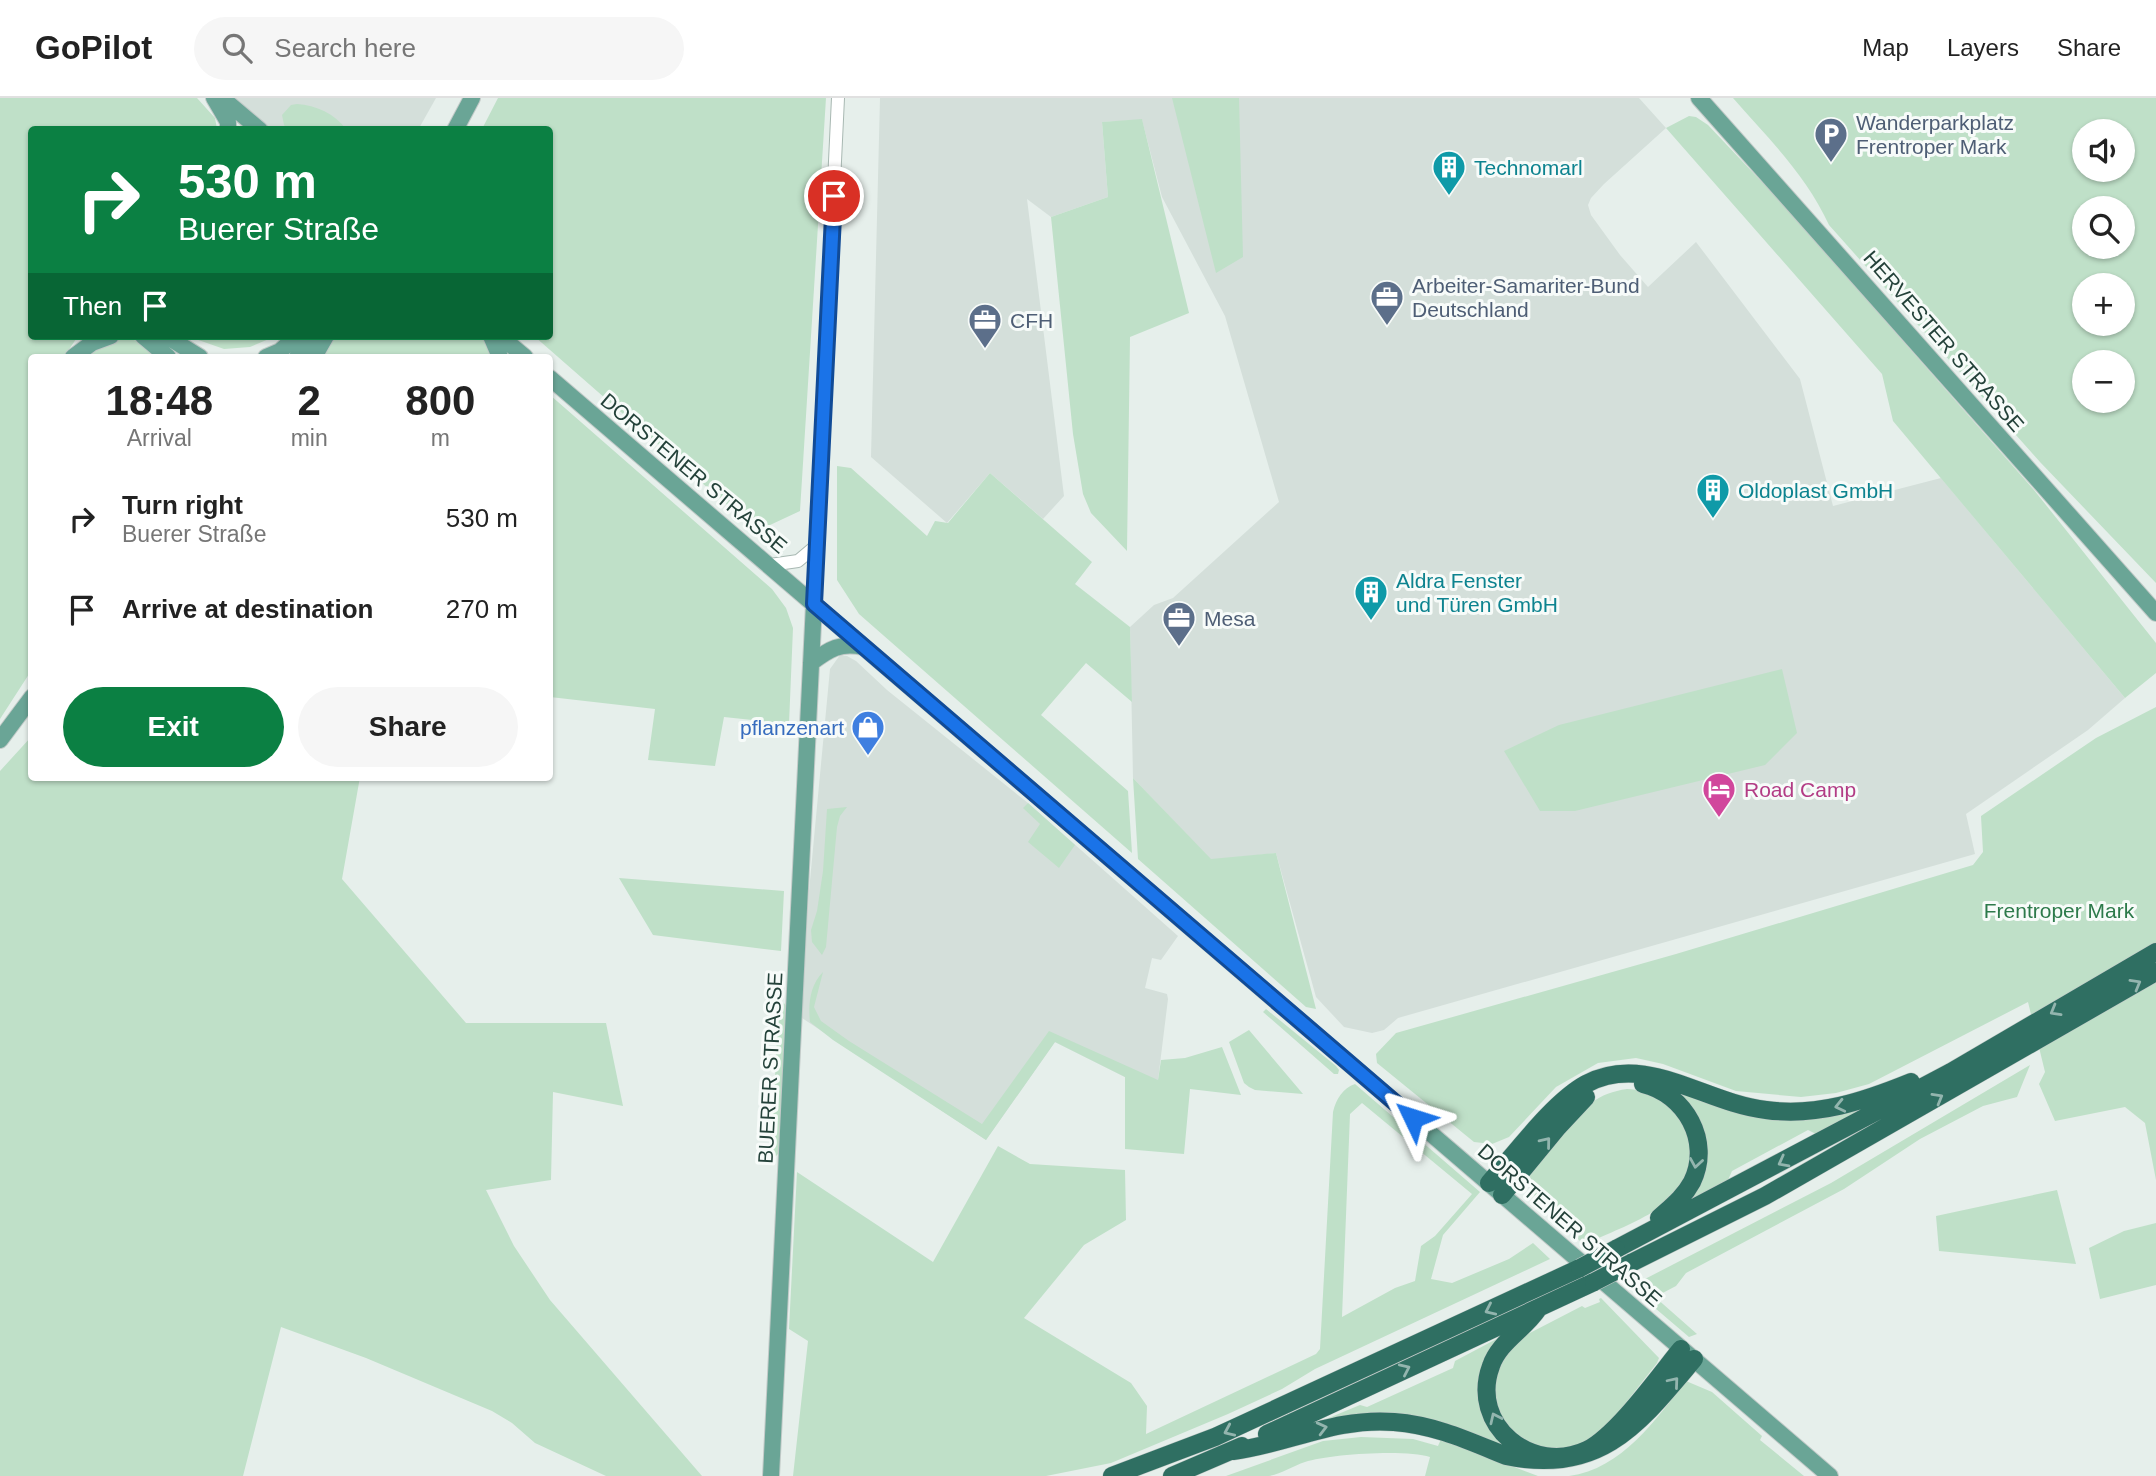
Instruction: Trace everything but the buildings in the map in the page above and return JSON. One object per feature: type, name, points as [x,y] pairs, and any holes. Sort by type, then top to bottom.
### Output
[{"type":"highway","points":[[1112,1476],[1215,1437],[1616,1249],[1951,1072],[2156,952]]},
{"type":"highway","points":[[1172,1476],[1233,1451],[1567,1295],[1777,1189],[2156,972]]},
{"type":"highway","points":[[1496,1189],[1547,1118],[1571,1094],[1586,1084],[1610,1075],[1651,1075],[1730,1104],[1788,1112],[1849,1104],[1871,1098],[1934,1071],[1951,1072]]},
{"type":"highway","points":[[1496,1189],[1588,1095],[1603,1087],[1623,1082],[1646,1084],[1664,1092],[1684,1110],[1696,1132],[1699,1150],[1693,1178],[1684,1193],[1637,1236]]},
{"type":"highway","points":[[1539,1306],[1530,1321],[1497,1353],[1490,1367],[1487,1383],[1490,1412],[1496,1425],[1520,1450],[1533,1456],[1562,1459],[1580,1454],[1594,1446],[1643,1395],[1688,1354]]},
{"type":"highway","points":[[1233,1451],[1254,1448],[1332,1425],[1392,1421],[1416,1424],[1461,1436],[1538,1468],[1574,1468],[1594,1461],[1618,1445],[1688,1354]]},
{"type":"main road","points":[[214,98],[228,126]]},
{"type":"main road","points":[[222,98],[255,126]]},
{"type":"main road","points":[[458,126],[472,98]]},
{"type":"main road","name":"HERVESTER STRASSE","points":[[1699,98],[2156,613]]},
{"type":"main road","points":[[78,354],[100,340]]},
{"type":"main road","points":[[148,340],[164,354]]},
{"type":"main road","points":[[172,340],[195,354]]},
{"type":"main road","points":[[273,354],[292,340]]},
{"type":"main road","points":[[299,354],[311,340]]},
{"type":"main road","points":[[505,340],[521,354]]},
{"type":"main road","name":"DORSTENER STRASSE","points":[[553,381],[1830,1476]]},
{"type":"main road","name":"BUERER STRASSE","points":[[771,1476],[814,604]]},
{"type":"main road","points":[[811,663],[842,644],[863,647]]},
{"type":"main road","points":[[0,740],[28,702]]},
{"type":"street","name":"BUERER STRASSE","points":[[814,604],[838,98]]},
{"type":"street","points":[[770,565],[798,561],[817,545]]},
{"type":"shaded area","points":[[235,98],[436,98],[420,126],[266,126]]},
{"type":"shaded area","points":[[880,98],[1639,98],[1666,128],[1604,184],[1588,205],[1591,215],[1620,255],[1648,287],[1696,242],[1800,379],[1833,506],[1941,478],[2125,698],[2088,730],[1966,814],[1975,854],[1398,1018],[1384,1030],[1372,1033],[1344,1027],[1316,997],[1276,853],[1211,860],[1133,778],[1130,627],[1154,605],[1173,598],[1279,502],[1225,316],[1162,197],[1142,120],[1102,122],[1108,197],[1051,217],[1027,199],[1064,496],[1043,519],[990,473],[947,523],[871,457]]},
{"type":"shaded area","points":[[840,655],[856,661],[887,690],[1028,803],[1178,936],[1161,960],[1152,958],[1145,988],[1167,994],[1168,999],[1158,1080],[1125,1077],[1055,1042],[986,1140],[802,1018],[809,891],[830,669]]},
{"type":"green space","points":[[0,98],[197,98],[215,118],[216,126],[28,126],[28,340],[75,340],[66,354],[28,354],[28,676],[0,719]]},
{"type":"green space","points":[[498,98],[826,98],[800,511],[757,531],[539,340],[553,340],[553,126],[484,126]]},
{"type":"green space","points":[[1172,98],[1239,98],[1243,257],[1216,273]]},
{"type":"green space","points":[[1733,98],[2156,98],[2156,583],[2040,462],[1829,225],[1809,190],[1773,143]]},
{"type":"green space","points":[[291,105],[311,106],[324,111],[343,126],[285,126],[282,115]]},
{"type":"green space","points":[[1689,116],[1708,125],[1777,198],[2034,490],[2156,643],[2156,673],[2125,698],[1893,421],[1882,374],[1666,128]]},
{"type":"green space","points":[[1142,119],[1189,313],[1130,337],[1127,551],[1091,513],[1083,494],[1073,434],[1051,217],[1108,197],[1102,122]]},
{"type":"green space","points":[[116,340],[134,340],[156,354],[91,354],[101,345]]},
{"type":"green space","points":[[198,340],[267,340],[250,347],[224,349]]},
{"type":"green space","points":[[333,340],[483,340],[495,354],[325,354]]},
{"type":"green space","points":[[553,398],[772,589],[786,608],[793,628],[789,724],[724,717],[715,766],[648,760],[655,709],[553,697]]},
{"type":"green space","points":[[837,466],[851,468],[927,536],[935,521],[948,523],[990,473],[1092,562],[1075,584],[1130,627],[1132,702],[1086,663],[1041,715],[1128,791],[1132,853],[859,614],[837,580]]},
{"type":"green space","points":[[1782,669],[1797,733],[1765,765],[1575,811],[1540,811],[1504,751],[1559,725]]},
{"type":"green space","name":"Frentroper Mark","points":[[2156,707],[2156,1180],[2145,1123],[2125,1107],[2055,1121],[2039,1084],[2045,1072],[2028,1002],[1869,1084],[1836,1093],[1801,1097],[1736,1091],[1663,1064],[1636,1058],[1598,1063],[1556,1087],[1509,1137],[1492,1144],[1474,1142],[1377,1063],[1376,1054],[1396,1033],[1676,954],[1973,865],[1983,852],[1981,816],[2096,738]]},
{"type":"green space","points":[[28,740],[28,781],[359,781],[342,879],[466,1023],[606,1023],[623,1106],[553,1092],[551,1180],[486,1190],[514,1246],[550,1300],[702,1476],[606,1476],[535,1443],[512,1423],[492,1411],[366,1358],[281,1327],[243,1476],[0,1476],[0,771]]},
{"type":"green space","points":[[1133,778],[1211,859],[1276,853],[1316,1009],[1306,1007],[1138,859]]},
{"type":"green space","points":[[1028,803],[1075,845],[1059,868],[1028,842],[1040,824],[1023,808]]},
{"type":"green space","points":[[847,807],[840,816],[837,827],[826,947],[822,955],[812,942],[811,930],[823,871],[827,809]]},
{"type":"green space","points":[[619,878],[784,891],[781,951],[653,935]]},
{"type":"green space","points":[[823,972],[814,1007],[821,1021],[982,1124],[1049,1031],[1158,1080],[1161,1060],[1185,1058],[1222,1047],[1241,1095],[1190,1089],[1184,1154],[1125,1149],[1125,1077],[1055,1042],[986,1140],[833,1040],[810,1022],[811,995]]},
{"type":"green space","points":[[784,1003],[788,1009],[779,1153],[771,1161],[778,1015]]},
{"type":"green space","points":[[1266,1009],[1336,1066],[1338,1074],[1334,1074],[1263,1012]]},
{"type":"green space","points":[[1249,1030],[1303,1094],[1255,1090],[1244,1083],[1229,1042]]},
{"type":"green space","points":[[2030,1065],[2017,1097],[1983,1106],[1920,1139],[1844,1189],[1686,1273],[1676,1286],[1655,1297],[1697,1334],[1689,1337],[1628,1285],[1635,1282],[1642,1288],[1643,1280],[1831,1183]]},
{"type":"green space","points":[[1663,1083],[1715,1104],[1858,1106],[1860,1110],[1816,1134],[1808,1130],[1732,1171],[1728,1180],[1681,1206],[1702,1154]]},
{"type":"green space","points":[[1355,1084],[1480,1192],[1443,1235],[1431,1279],[1452,1283],[1509,1259],[1533,1243],[1550,1259],[1315,1369],[1282,1389],[1111,1463],[1046,1476],[793,1476],[808,1341],[789,1329],[797,1172],[933,1262],[998,1146],[1030,1164],[1125,1170],[1126,1220],[1084,1245],[1024,1318],[1131,1383],[1147,1406],[1146,1434],[1316,1354],[1320,1349],[1333,1112],[1341,1095]],"holes":[[[1362,1103],[1472,1194],[1435,1236],[1421,1246],[1415,1281],[1395,1288],[1342,1317],[1350,1114]]]},
{"type":"green space","points":[[1627,1089],[1651,1094],[1670,1108],[1687,1135],[1690,1161],[1675,1193],[1663,1205],[1648,1215],[1584,1245],[1533,1194],[1536,1191],[1530,1184],[1527,1187],[1525,1184],[1555,1141],[1584,1109],[1612,1092]]},
{"type":"green space","points":[[2057,1190],[2076,1264],[1939,1251],[1936,1216]]},
{"type":"green space","points":[[2156,1223],[2156,1285],[2100,1299],[2089,1248],[2124,1231]]},
{"type":"green space","points":[[1601,1298],[1659,1358],[1610,1423],[1589,1443],[1557,1452],[1542,1451],[1508,1430],[1494,1398],[1498,1365],[1520,1338],[1582,1306],[1585,1308],[1600,1302]]},
{"type":"green space","points":[[1504,1335],[1484,1369],[1511,1449],[1456,1430],[1319,1422],[1360,1405],[1367,1407],[1453,1368],[1455,1361]]},
{"type":"green space","points":[[1686,1381],[1712,1392],[1762,1436],[1760,1440],[1804,1476],[1569,1476],[1605,1464],[1621,1453],[1650,1426]]},
{"type":"green space","points":[[1361,1437],[1413,1439],[1438,1446],[1441,1439],[1538,1476],[1425,1476],[1430,1457],[1386,1453],[1316,1459],[1269,1476],[1226,1476],[1323,1441]]},
{"type":"place","name":"Wanderparkplatz Frentroper Mark","points":[[1831,164]]},
{"type":"place","name":"Technomarl","points":[[1449,197]]},
{"type":"place","name":"Arbeiter-Samariter-Bund Deutschland","points":[[1387,327]]},
{"type":"place","name":"CFH","points":[[985,350]]},
{"type":"place","name":"Oldoplast GmbH","points":[[1713,520]]},
{"type":"place","name":"Aldra Fenster und Türen GmbH","points":[[1371,622]]},
{"type":"place","name":"Mesa","points":[[1179,648]]},
{"type":"place","name":"pflanzenart","points":[[868,757]]},
{"type":"place","name":"Road Camp","points":[[1719,819]]},
{"type":"route","points":[[834,196],[814,604],[1413,1118]]}]
